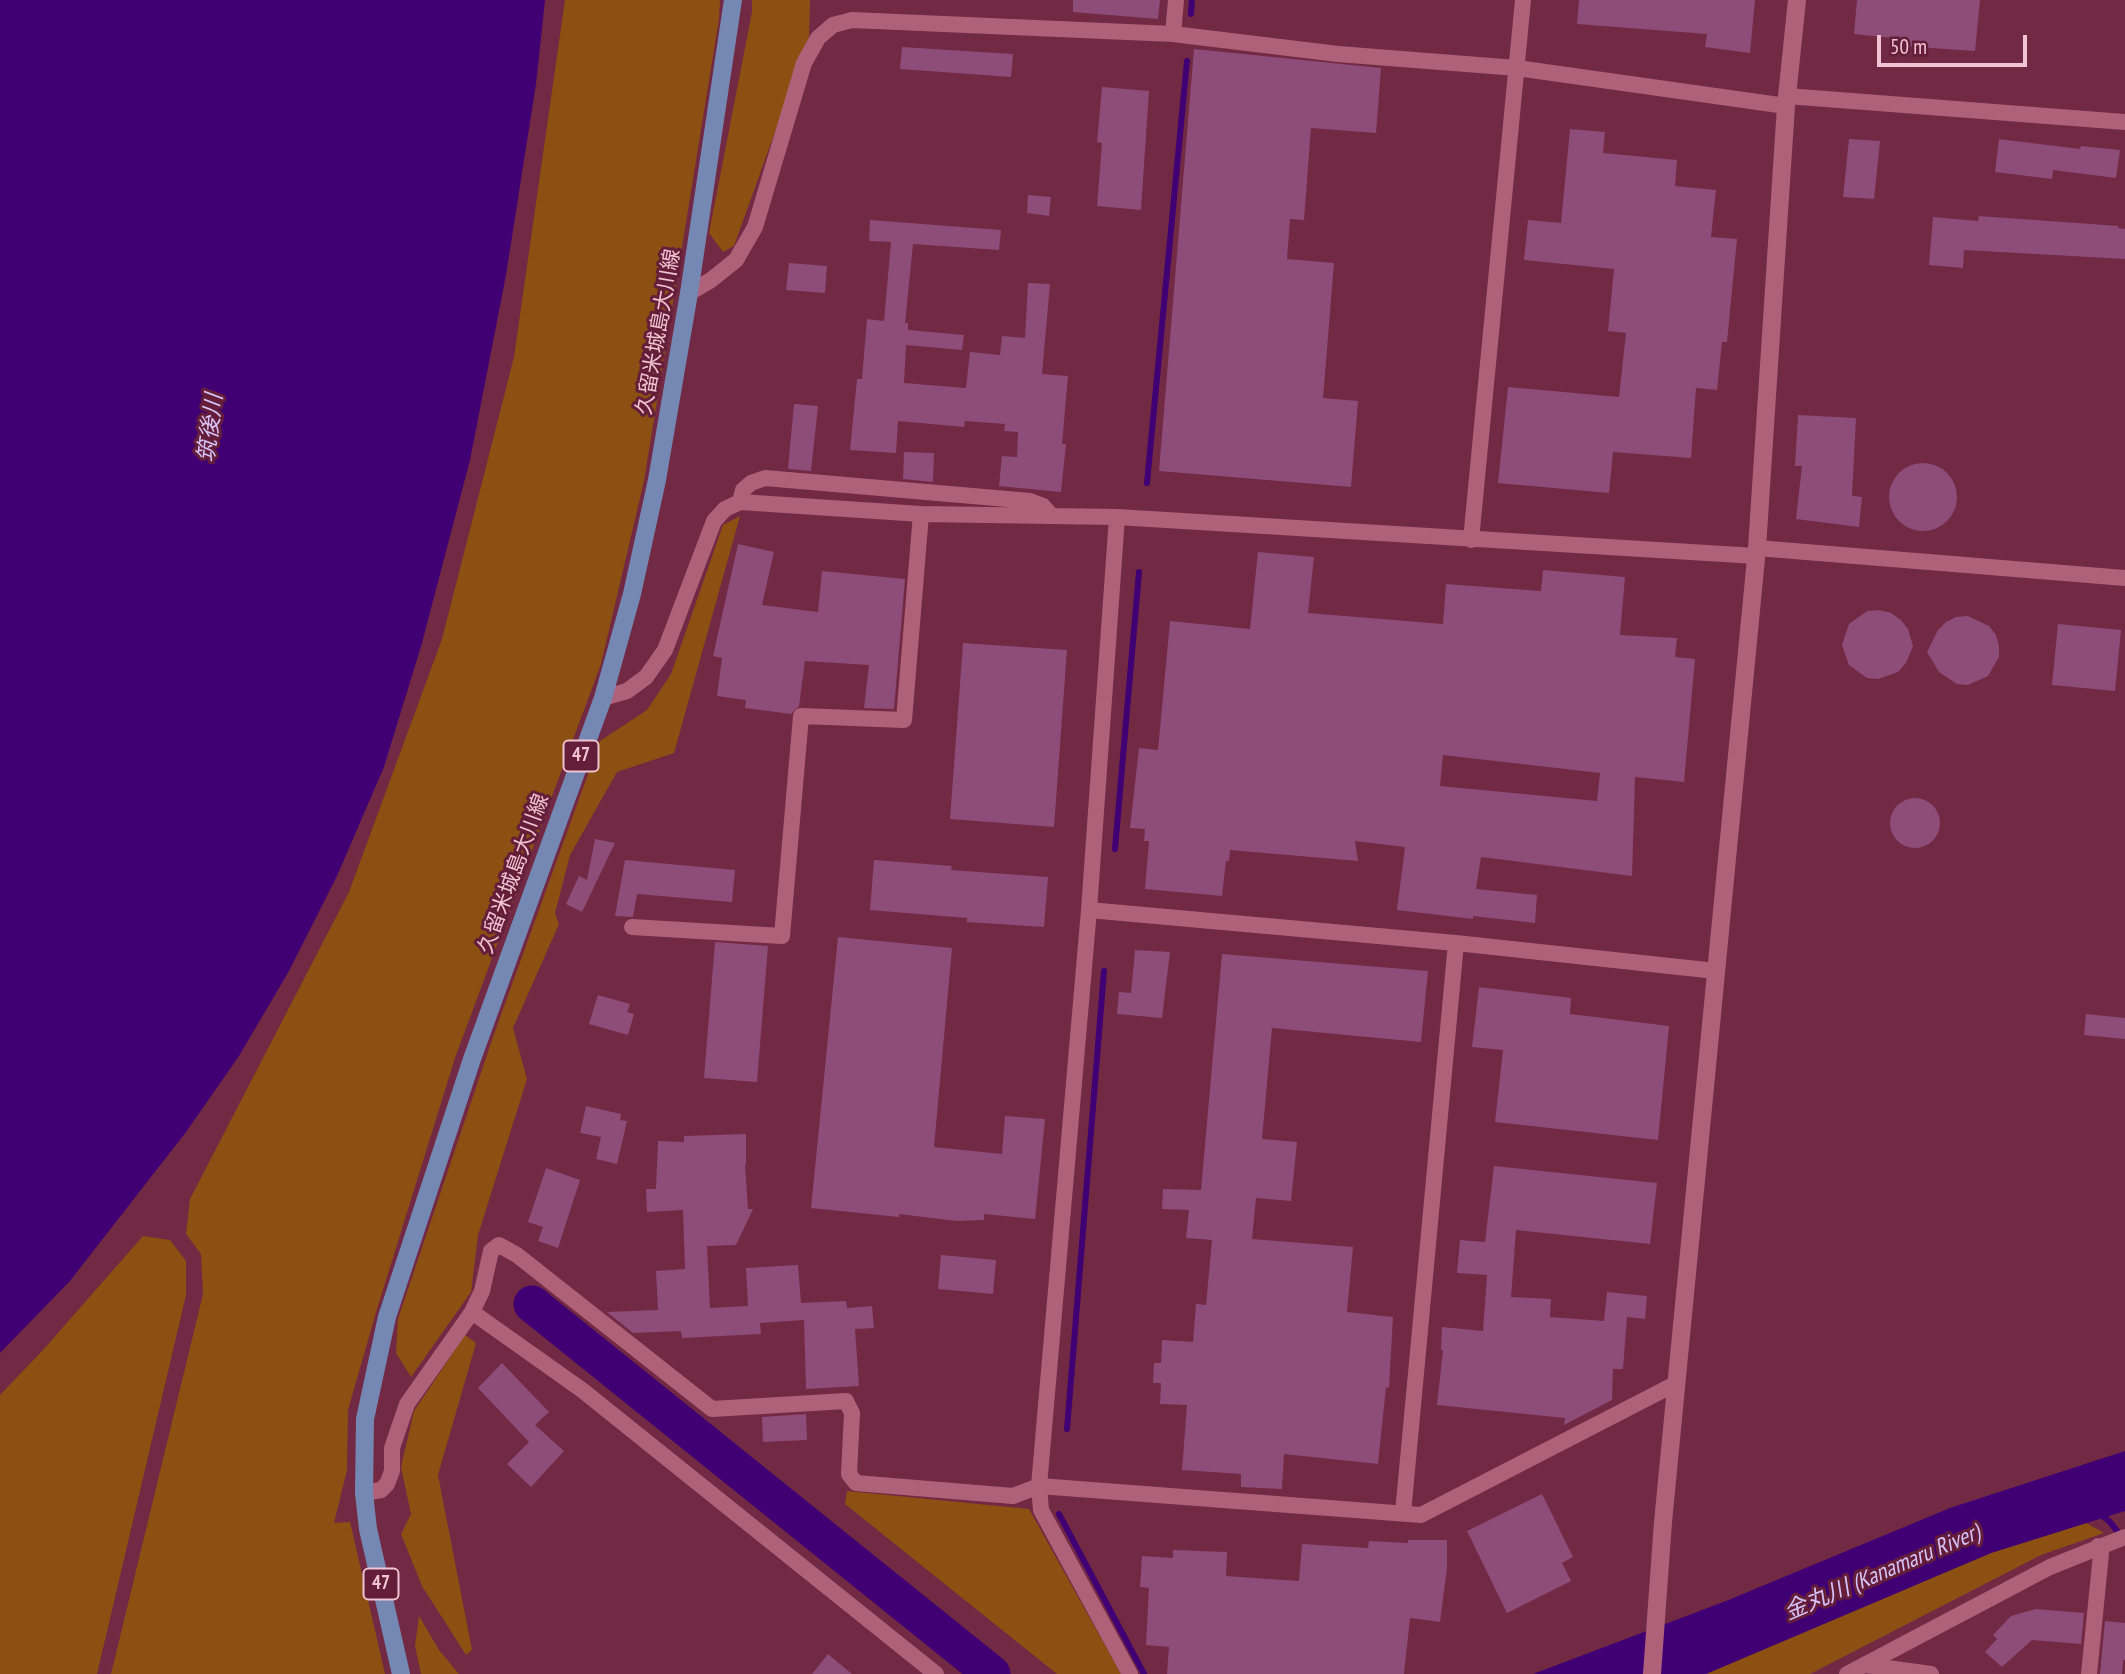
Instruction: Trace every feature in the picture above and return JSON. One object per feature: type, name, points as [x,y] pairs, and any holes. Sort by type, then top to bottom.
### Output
[{"type":"main road","name":"久留米城島大川線","points":[[401,1674],[368,1529],[364,1493],[365,1419],[387,1317],[472,1059],[603,698],[632,594],[657,480],[689,293],[733,0]]},
{"type":"street","points":[[1173,34],[1176,0]]},
{"type":"street","points":[[1471,540],[1523,0]]},
{"type":"street","points":[[1652,1674],[1663,1522],[1756,552],[1787,101],[1797,0]]},
{"type":"street","points":[[689,293],[736,260],[755,227],[804,63],[818,38],[833,25],[852,20],[1173,34],[1338,54],[1517,68],[1787,101],[2125,122]]},
{"type":"street","points":[[740,502],[743,490],[751,482],[765,478],[1030,501],[1043,506],[1052,516]]},
{"type":"street","points":[[603,698],[627,691],[646,677],[665,650],[714,521],[725,509],[740,502],[921,514],[1117,517],[1471,540],[1756,552],[2125,578]]},
{"type":"street","points":[[632,927],[782,936],[801,716],[904,720],[921,514]]},
{"type":"street","points":[[1117,517],[1089,910],[1039,1486],[1041,1510],[1130,1674]]},
{"type":"street","points":[[1089,910],[1456,943],[1716,971]]},
{"type":"street","points":[[1403,1513],[1456,943]]},
{"type":"street","points":[[364,1493],[381,1490],[387,1483],[392,1471],[392,1448],[407,1404],[471,1312],[482,1291],[492,1251],[499,1245],[517,1255],[712,1409],[846,1401],[852,1413],[849,1474],[856,1483],[1013,1496],[1039,1486],[1421,1515],[1677,1382]]},
{"type":"street","points":[[471,1312],[582,1390],[936,1674]]},
{"type":"street","points":[[1847,1674],[2050,1567],[2111,1542]]},
{"type":"street","points":[[2089,1674],[2101,1554],[2111,1542]]},
{"type":"street","points":[[1866,1665],[1918,1670],[1931,1674]]},
{"type":"shaded area","points":[[565,0],[720,0],[719,19],[644,481],[601,664],[455,1058],[348,1410],[347,1470],[334,1523],[350,1522],[385,1674],[111,1674],[203,1294],[201,1254],[186,1234],[190,1199],[349,892],[442,639],[514,357]]},
{"type":"shaded area","points":[[752,0],[810,0],[809,37],[734,246],[723,252],[709,233],[752,12]]},
{"type":"shaded area","points":[[740,516],[674,753],[617,772],[570,855],[555,913],[559,924],[513,1028],[527,1079],[478,1235],[471,1292],[411,1377],[396,1353],[398,1319],[493,1037],[600,741],[647,710],[671,674],[723,525]]},
{"type":"shaded area","points":[[143,1236],[170,1240],[186,1261],[186,1295],[97,1674],[0,1674],[0,1395]]},
{"type":"shaded area","points":[[465,1335],[476,1343],[438,1475],[472,1650],[466,1655],[422,1586],[401,1534],[411,1514],[401,1467],[414,1411]]},
{"type":"shaded area","points":[[847,1491],[1029,1509],[1121,1674],[1057,1674],[845,1504]]},
{"type":"shaded area","points":[[2086,1523],[2104,1533],[2041,1555],[1810,1674],[1706,1674],[1991,1553]]},
{"type":"shaded area","points":[[419,1616],[439,1650],[459,1674],[421,1674],[415,1646]]},
{"type":"water","name":"筑後川","points":[[0,0],[545,0],[536,84],[506,275],[470,460],[422,643],[384,767],[337,876],[289,971],[239,1056],[186,1132],[70,1281],[0,1353]]},
{"type":"water","name":"金丸川 (Kanamaru River)","points":[[2125,1451],[2125,1511],[1991,1553],[1706,1674],[1533,1674],[1726,1601],[1950,1508]]},
{"type":"building","points":[[1073,0],[1160,0],[1158,19],[1073,12]]},
{"type":"building","points":[[1579,0],[1755,0],[1750,53],[1705,47],[1707,34],[1577,24]]},
{"type":"building","points":[[1857,0],[1980,0],[1975,51],[1901,46],[1902,39],[1854,34]]},
{"type":"building","points":[[902,47],[1013,54],[1011,77],[900,69]]},
{"type":"building","points":[[1194,49],[1381,68],[1376,133],[1311,128],[1304,220],[1290,219],[1287,259],[1334,263],[1323,398],[1358,401],[1351,487],[1159,471]]},
{"type":"building","points":[[1102,87],[1149,91],[1141,210],[1097,206],[1102,143],[1097,142]]},
{"type":"building","points":[[1570,129],[1605,132],[1603,153],[1677,160],[1675,186],[1716,190],[1711,237],[1737,239],[1727,342],[1722,342],[1717,390],[1696,388],[1691,458],[1613,452],[1609,493],[1498,483],[1508,387],[1619,397],[1626,333],[1608,331],[1614,269],[1524,260],[1528,220],[1561,223]]},
{"type":"building","points":[[1849,139],[1880,141],[1874,199],[1843,197]]},
{"type":"building","points":[[1999,139],[2080,149],[2081,146],[2120,150],[2116,178],[2053,170],[2052,179],[1995,172]]},
{"type":"building","points":[[1028,195],[1051,197],[1049,216],[1027,213]]},
{"type":"building","points":[[1979,216],[2119,226],[2118,228],[2125,229],[2125,259],[1964,250],[1963,268],[1929,265],[1933,217],[1978,221]]},
{"type":"building","points":[[870,220],[1001,230],[999,250],[913,244],[905,323],[908,323],[908,330],[964,335],[962,350],[906,345],[904,383],[966,388],[970,352],[1000,355],[1002,336],[1025,338],[1028,283],[1050,284],[1042,374],[1068,376],[1061,492],[999,486],[1002,456],[1017,457],[1018,432],[1004,431],[1005,424],[965,421],[964,427],[898,421],[896,453],[850,450],[857,379],[862,379],[867,319],[884,321],[891,242],[869,241]]},
{"type":"building","points":[[789,263],[827,266],[825,293],[786,290]]},
{"type":"building","points":[[794,404],[818,406],[811,471],[788,469]]},
{"type":"building","points":[[1798,415],[1856,418],[1852,496],[1862,497],[1859,527],[1796,519],[1802,466],[1795,466]]},
{"type":"building","points":[[904,452],[934,453],[933,482],[903,479]]},
{"type":"building","points":[[1923,463],[1936,466],[1947,473],[1954,484],[1957,497],[1954,510],[1947,521],[1936,528],[1923,531],[1910,528],[1899,521],[1892,510],[1889,497],[1892,484],[1899,473],[1910,466]]},
{"type":"building","points":[[738,544],[774,552],[762,605],[818,612],[822,571],[905,579],[894,709],[864,708],[869,665],[805,661],[799,706],[791,714],[745,708],[746,700],[717,696],[722,658],[713,656]]},
{"type":"building","points":[[1258,552],[1314,557],[1308,613],[1443,624],[1446,584],[1541,591],[1543,570],[1625,577],[1620,635],[1677,638],[1675,657],[1695,659],[1684,782],[1635,777],[1632,876],[1481,857],[1476,889],[1537,895],[1535,923],[1397,910],[1405,847],[1355,841],[1358,861],[1230,850],[1222,896],[1145,889],[1149,841],[1144,841],[1145,829],[1130,828],[1139,748],[1158,750],[1170,621],[1250,629]],"holes":[[[1443,755],[1600,773],[1597,801],[1440,786]]]},
{"type":"building","points":[[1867,611],[1891,613],[1901,620],[1908,629],[1913,646],[1906,663],[1898,672],[1878,679],[1867,678],[1849,665],[1842,645],[1849,624]]},
{"type":"building","points":[[1968,616],[1989,626],[1996,635],[1999,657],[1988,676],[1968,685],[1957,684],[1939,672],[1927,652],[1938,630],[1946,622],[1956,617]]},
{"type":"building","points":[[2058,624],[2121,630],[2115,691],[2052,685]]},
{"type":"building","points":[[963,643],[1067,650],[1054,827],[950,819]]},
{"type":"building","points":[[1915,798],[1933,805],[1940,823],[1933,841],[1915,848],[1897,841],[1890,823],[1897,805]]},
{"type":"building","points":[[595,839],[615,843],[582,912],[566,904],[579,876],[587,880]]},
{"type":"building","points":[[625,860],[735,870],[732,902],[637,894],[633,917],[615,916]]},
{"type":"building","points":[[874,860],[952,866],[951,870],[1048,877],[1044,927],[967,922],[967,918],[870,910]]},
{"type":"building","points":[[838,937],[952,948],[934,1147],[1002,1154],[1005,1116],[1045,1119],[1035,1219],[984,1214],[984,1220],[957,1221],[811,1208]]},
{"type":"building","points":[[715,942],[768,946],[757,1082],[704,1078]]},
{"type":"building","points":[[1135,950],[1170,952],[1162,1018],[1117,1014],[1119,992],[1131,993]]},
{"type":"building","points":[[1222,954],[1428,971],[1421,1042],[1272,1028],[1262,1139],[1297,1142],[1291,1201],[1256,1198],[1252,1239],[1353,1247],[1347,1312],[1393,1317],[1389,1388],[1386,1387],[1378,1464],[1284,1454],[1282,1489],[1241,1487],[1241,1474],[1182,1470],[1187,1405],[1160,1404],[1161,1383],[1153,1383],[1154,1363],[1161,1363],[1162,1340],[1193,1342],[1196,1304],[1206,1305],[1212,1240],[1186,1238],[1189,1210],[1162,1209],[1163,1189],[1201,1190]]},
{"type":"building","points":[[1479,987],[1571,998],[1570,1014],[1669,1026],[1658,1140],[1495,1122],[1503,1050],[1472,1047]]},
{"type":"building","points":[[598,995],[630,1004],[627,1012],[634,1014],[628,1035],[589,1024]]},
{"type":"building","points":[[2086,1014],[2125,1018],[2125,1039],[2084,1035]]},
{"type":"building","points":[[586,1106],[621,1114],[620,1120],[627,1121],[617,1164],[596,1159],[601,1137],[580,1133]]},
{"type":"building","points":[[746,1134],[748,1209],[753,1209],[736,1245],[707,1246],[710,1308],[748,1306],[746,1268],[798,1265],[801,1303],[846,1301],[847,1308],[872,1306],[874,1328],[855,1329],[859,1386],[806,1389],[804,1320],[760,1323],[761,1334],[682,1338],[681,1331],[633,1333],[607,1312],[658,1310],[656,1271],[685,1269],[683,1210],[647,1212],[646,1189],[656,1189],[658,1141],[684,1142],[684,1136]]},
{"type":"building","points":[[1494,1166],[1657,1183],[1650,1244],[1516,1230],[1511,1297],[1551,1299],[1550,1317],[1604,1321],[1607,1292],[1647,1296],[1645,1319],[1627,1317],[1623,1369],[1613,1369],[1612,1400],[1564,1425],[1565,1418],[1437,1405],[1443,1350],[1442,1327],[1483,1331],[1487,1275],[1457,1273],[1460,1240],[1485,1242]]},
{"type":"building","points":[[546,1168],[580,1180],[558,1248],[538,1241],[543,1227],[528,1222]]},
{"type":"building","points":[[941,1255],[996,1260],[993,1294],[938,1289]]},
{"type":"building","points":[[502,1363],[549,1412],[535,1425],[564,1451],[531,1487],[507,1464],[529,1442],[478,1388]]},
{"type":"building","points":[[806,1414],[807,1440],[763,1442],[762,1417]]},
{"type":"building","points":[[1542,1494],[1573,1557],[1562,1563],[1571,1581],[1507,1613],[1467,1531]]},
{"type":"building","points":[[1408,1540],[1447,1540],[1447,1568],[1440,1622],[1410,1618],[1404,1674],[1167,1674],[1169,1647],[1146,1645],[1149,1588],[1140,1587],[1142,1556],[1173,1558],[1173,1550],[1227,1552],[1226,1576],[1299,1581],[1302,1544],[1368,1548],[1369,1541],[1408,1543]]},
{"type":"building","points":[[2036,1609],[2084,1613],[2081,1644],[2032,1640],[2002,1667],[1985,1652],[1997,1639],[1993,1635],[2011,1616]]},
{"type":"building","points":[[2105,1621],[2125,1623],[2125,1660],[2122,1674],[2100,1674]]},
{"type":"building","points":[[828,1654],[852,1674],[812,1674]]},
{"type":"waterway","points":[[1191,14],[1192,0]]},
{"type":"waterway","points":[[1147,483],[1187,61]]},
{"type":"waterway","points":[[1115,849],[1139,572]]},
{"type":"waterway","points":[[1067,1429],[1104,971]]},
{"type":"waterway","points":[[532,1304],[992,1674]]},
{"type":"waterway","points":[[2098,1513],[2109,1521],[2122,1537]]},
{"type":"waterway","points":[[1059,1514],[1144,1674]]}]
